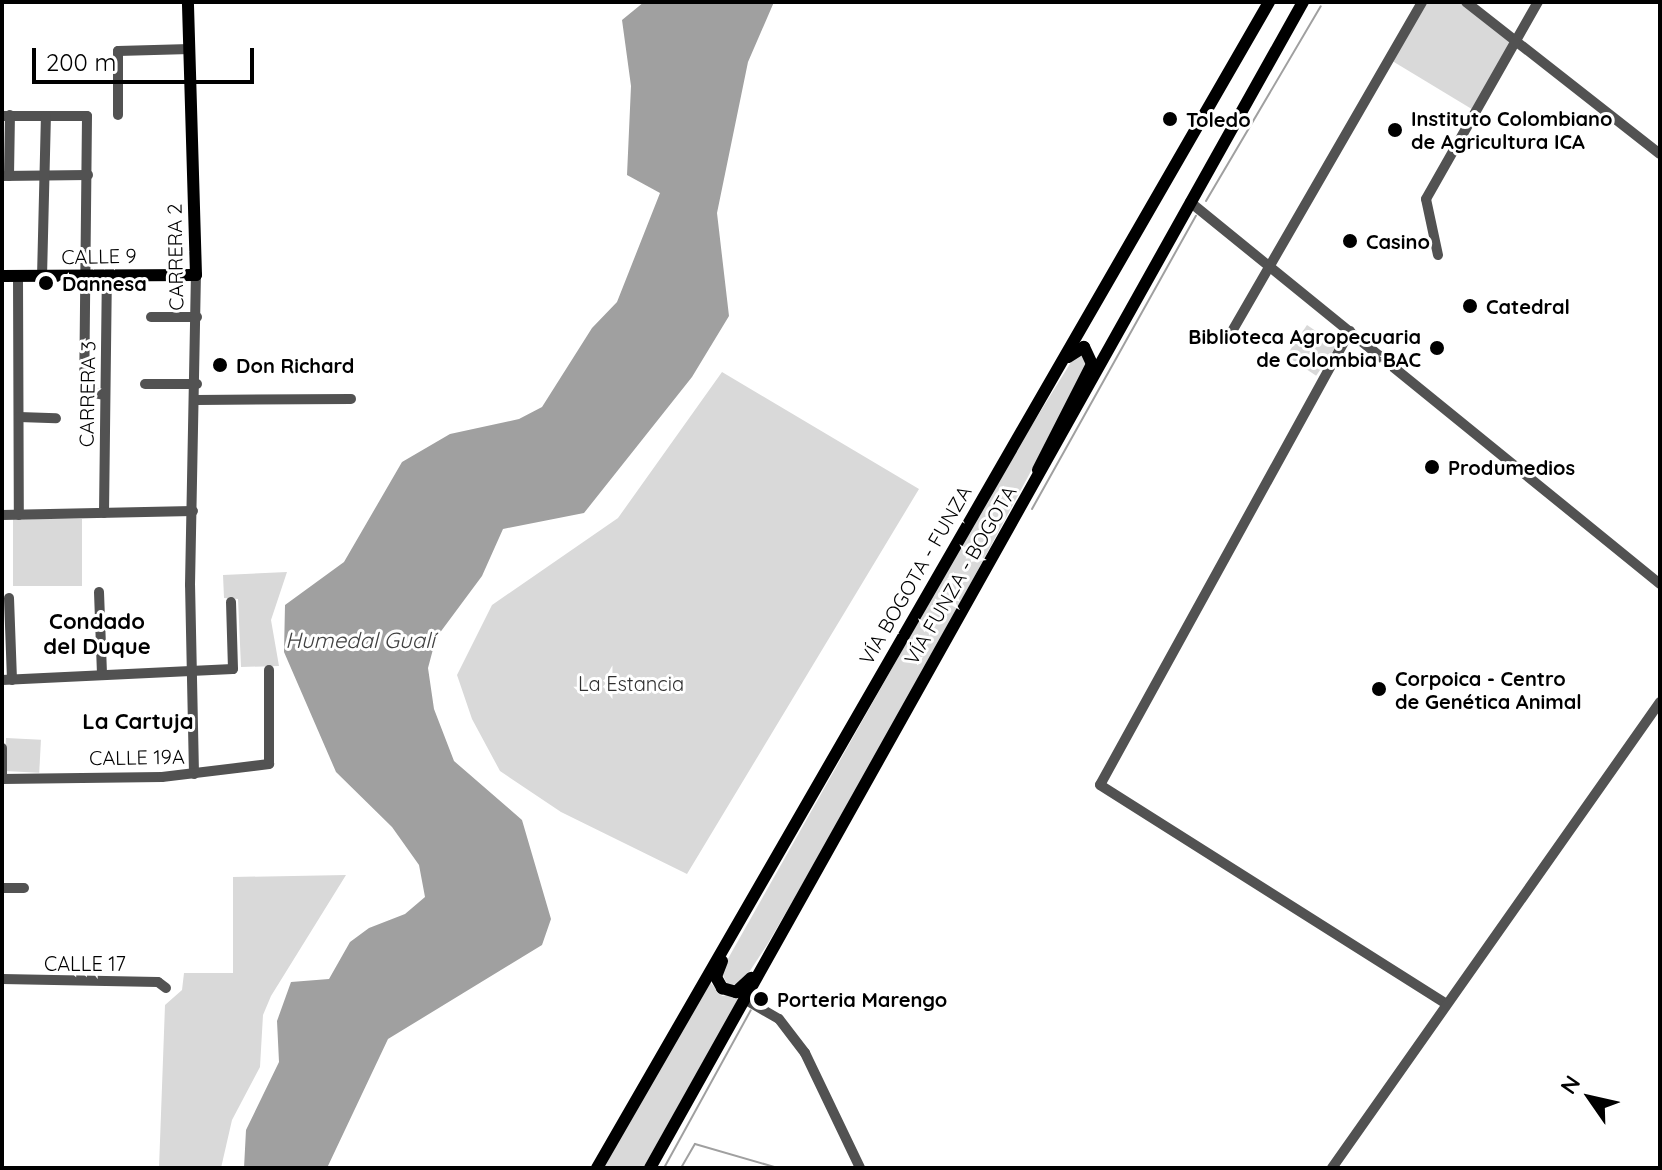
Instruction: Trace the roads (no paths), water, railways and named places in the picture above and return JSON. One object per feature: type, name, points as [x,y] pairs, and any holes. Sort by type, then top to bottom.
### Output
[{"type":"main road","name":"CARRERA 2","points":[[188,2],[196,275]]},
{"type":"main road","name":"VÍA BOGOTA - FUNZA","points":[[597,1168],[1269,2]]},
{"type":"main road","name":"VÍA FUNZA - BOGOTA","points":[[650,1168],[833,847],[941,645],[1031,493],[1303,2]]},
{"type":"main road","name":"CALLE 9","points":[[2,276],[196,275]]},
{"type":"main road","points":[[1005,459],[1071,351],[1084,347],[1091,352],[1092,364],[1042,455],[1031,493]]},
{"type":"main road","points":[[792,828],[716,971],[718,983],[729,991],[748,983],[833,847]]},
{"type":"street","points":[[1249,98],[1310,2]]},
{"type":"street","points":[[1227,340],[1422,2]]},
{"type":"street","points":[[1466,2],[1660,154]]},
{"type":"street","points":[[1438,255],[1426,199],[1538,2]]},
{"type":"street","points":[[118,115],[118,51],[190,49]]},
{"type":"street","points":[[42,277],[46,177],[46,116],[6,115],[5,176],[46,177],[88,175]]},
{"type":"street","name":"CARRERA 3","points":[[46,116],[87,116],[84,393],[104,395]]},
{"type":"street","points":[[1190,202],[1660,584]]},
{"type":"street","name":"CARRERA 3","points":[[104,513],[107,275]]},
{"type":"street","name":"CARRERA 2","points":[[194,774],[192,670],[196,275]]},
{"type":"street","points":[[18,277],[19,515]]},
{"type":"street","points":[[151,317],[197,317]]},
{"type":"street","points":[[1350,331],[1100,785],[1446,1004]]},
{"type":"street","points":[[145,384],[197,384]]},
{"type":"street","points":[[196,400],[351,399]]},
{"type":"street","points":[[19,417],[56,418]]},
{"type":"street","points":[[2,515],[193,511]]},
{"type":"street","points":[[99,592],[102,675]]},
{"type":"street","points":[[9,598],[7,680],[233,669],[231,602]]},
{"type":"street","name":"CALLE 19A","points":[[2,779],[194,774],[271,763],[269,670]]},
{"type":"street","points":[[1332,1168],[1660,702]]},
{"type":"street","points":[[2,748],[2,779]]},
{"type":"street","points":[[2,888],[24,888]]},
{"type":"street","name":"CALLE 17","points":[[2,979],[158,982],[166,988]]},
{"type":"street","points":[[746,1000],[779,1019],[805,1053],[860,1168]]},
{"type":"water","name":"Humedal Gualí","points":[[644,2],[774,2],[748,62],[717,213],[729,316],[692,377],[584,513],[503,529],[482,576],[436,638],[428,668],[434,709],[454,761],[522,820],[551,919],[542,945],[388,1039],[327,1168],[244,1168],[246,1130],[279,1062],[277,1021],[291,982],[329,979],[350,942],[369,928],[405,914],[425,897],[419,865],[392,827],[336,772],[284,652],[285,605],[344,562],[402,462],[450,434],[519,419],[542,407],[592,328],[617,302],[660,193],[627,175],[631,86],[622,20]]},
{"type":"waterway","points":[[1206,201],[1321,6]]},
{"type":"waterway","points":[[1032,509],[1196,216]]},
{"type":"waterway","points":[[664,1168],[751,1010]]},
{"type":"waterway","points":[[681,1168],[695,1144],[778,1168]]},
{"type":"place","name":"Toledo","points":[[1170,119]]},
{"type":"place","name":"Instituto Colombiano de Agricultura ICA","points":[[1395,130]]},
{"type":"place","name":"Casino","points":[[1350,241]]},
{"type":"place","name":"Dannesa","points":[[46,283]]},
{"type":"place","name":"Catedral","points":[[1470,306]]},
{"type":"place","name":"Biblioteca Agropecuaria de Colombia BAC","points":[[1437,348]]},
{"type":"place","name":"Don Richard","points":[[220,365]]},
{"type":"place","name":"Produmedios","points":[[1432,467]]},
{"type":"place","name":"Corpoica - Centro de Genética Animal","points":[[1379,689]]},
{"type":"place","name":"Porteria Marengo","points":[[761,999]]},
{"type":"district","name":"Condado del Duque","points":[[97,634]]},
{"type":"district","name":"La Cartuja","points":[[138,722]]},
{"type":"park label","name":"La Estancia","points":[[631,683]]}]
